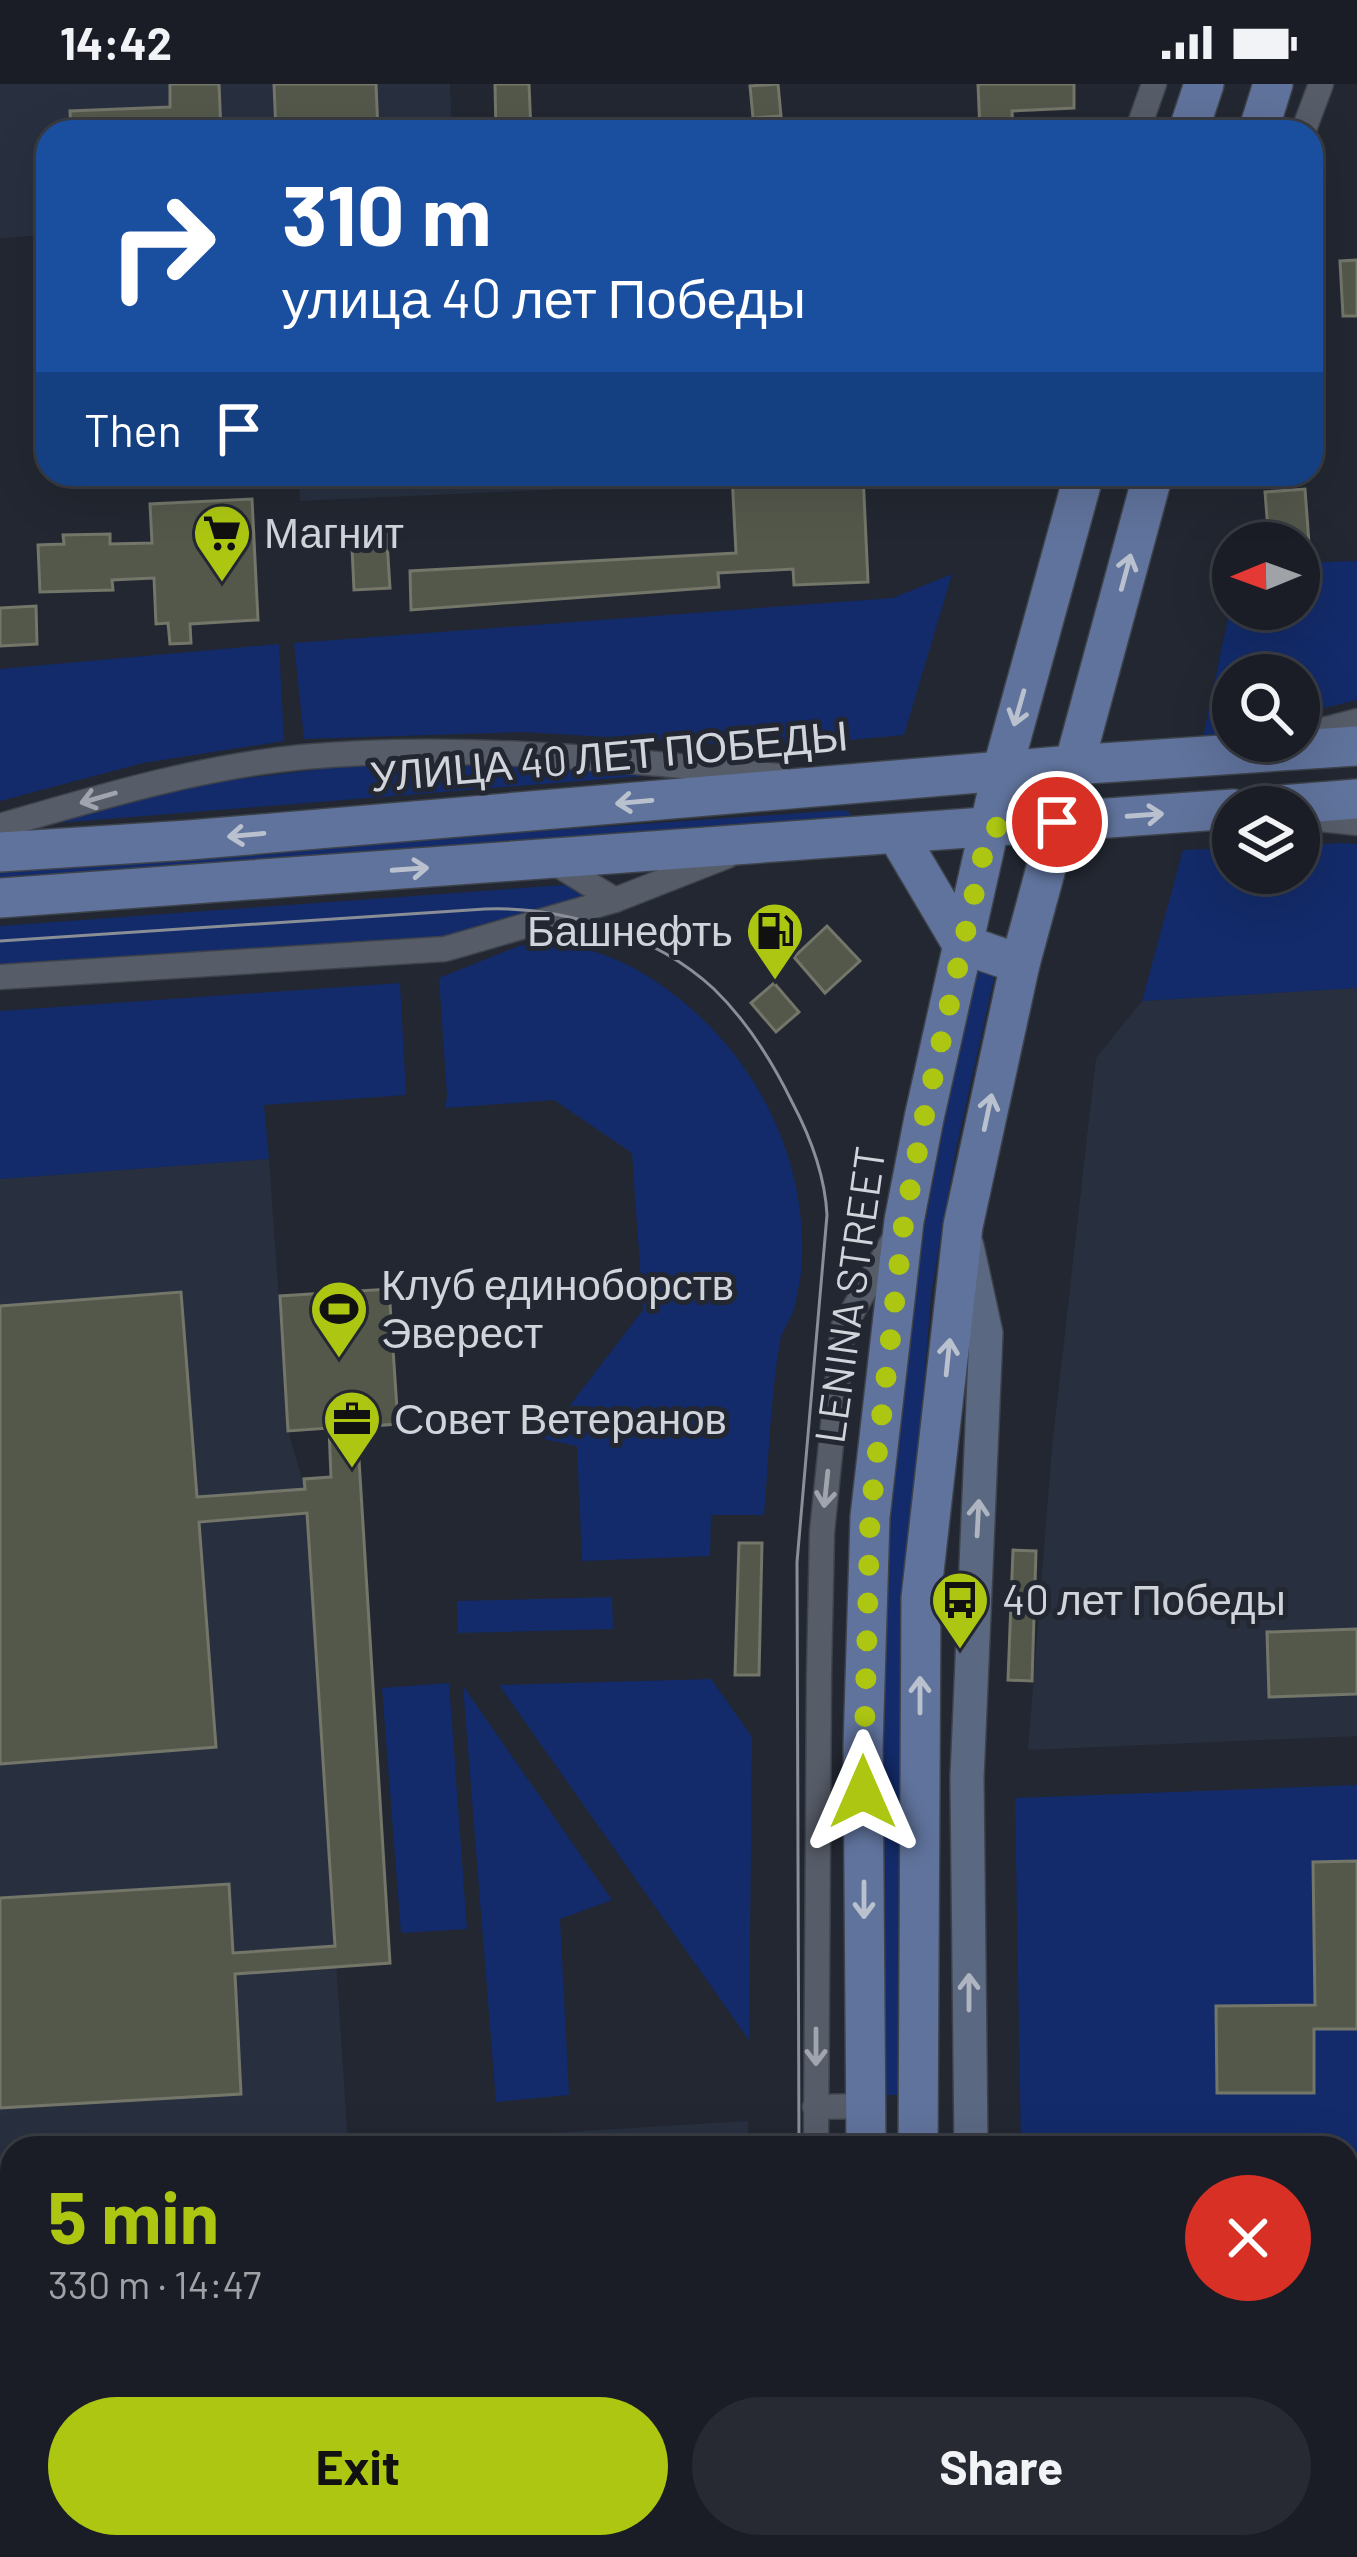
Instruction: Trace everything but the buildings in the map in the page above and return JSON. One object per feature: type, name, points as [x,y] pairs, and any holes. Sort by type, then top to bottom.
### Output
[{"type":"main road","points":[[1192,120],[1204,84]]},
{"type":"main road","points":[[1262,120],[1273,84]]},
{"type":"main road","name":"LENINA STREET","points":[[866,2136],[863,1747],[870,1517],[904,1221],[1002,771],[1081,486]]},
{"type":"main road","points":[[918,2136],[921,1598],[963,1226],[1021,960],[1150,486]]},
{"type":"main road","points":[[1040,633],[1105,650]]},
{"type":"main road","name":"УЛИЦА 40 ЛЕТ ПОБЕДЫ","points":[[1320,749],[1357,746]]},
{"type":"main road","name":"УЛИЦА 40 ЛЕТ ПОБЕДЫ","points":[[0,852],[1212,756]]},
{"type":"main road","points":[[894,780],[962,944],[1021,960]]},
{"type":"main road","points":[[852,784],[855,836]]},
{"type":"main road","points":[[1320,802],[1357,799]]},
{"type":"main road","points":[[0,898],[1212,811]]},
{"type":"main road","points":[[915,833],[975,888],[1021,960]]},
{"type":"main road","points":[[866,2106],[917,2107]]},
{"type":"street","points":[[1141,120],[1154,84]]},
{"type":"street","points":[[1308,120],[1321,84]]},
{"type":"street","points":[[1142,513],[1159,486]]},
{"type":"street","points":[[1320,731],[1357,721]]},
{"type":"street","name":"УЛИЦА 40 ЛЕТ ПОБЕДЫ","points":[[0,826],[154,781],[299,758],[374,753],[520,754],[852,784]]},
{"type":"street","points":[[1320,819],[1357,823]]},
{"type":"street","points":[[0,976],[445,949],[615,899],[758,844]]},
{"type":"street","points":[[548,859],[615,899]]},
{"type":"street","points":[[816,2136],[818,1675],[826,1486],[843,1328],[904,1221]]},
{"type":"street","points":[[963,1226],[986,1333],[968,1778],[970,2136]]},
{"type":"street","points":[[815,2107],[866,2106]]},
{"type":"street","points":[[917,2107],[970,2109]]},
{"type":"shaded area","points":[[0,84],[450,84],[452,120],[36,120],[36,236],[0,238]]},
{"type":"shaded area","points":[[299,486],[591,486],[590,488],[300,501]]},
{"type":"shaded area","points":[[1357,561],[1357,700],[1320,709],[1320,654],[1221,654],[1226,630],[1320,630],[1320,562]]},
{"type":"shaded area","points":[[952,574],[904,735],[774,747],[523,732],[304,739],[294,643],[893,598]]},
{"type":"shaded area","points":[[279,644],[284,741],[143,763],[0,801],[0,669]]},
{"type":"shaded area","points":[[1212,694],[1212,735],[1203,737]]},
{"type":"shaded area","points":[[362,764],[533,764],[667,774],[57,823],[157,789]]},
{"type":"shaded area","points":[[845,810],[851,814],[845,822],[0,880],[0,868]]},
{"type":"shaded area","points":[[1320,844],[1357,844],[1357,988],[1142,1001],[1183,850],[1212,849],[1212,894],[1320,894]]},
{"type":"shaded area","points":[[577,884],[595,896],[447,938],[0,969],[0,926]]},
{"type":"shaded area","points":[[550,940],[633,968],[713,1030],[765,1101],[795,1184],[802,1228],[801,1273],[777,1363],[764,1515],[711,1515],[710,1556],[582,1561],[577,1446],[544,1439],[643,1310],[632,1153],[554,1100],[445,1108],[439,978],[519,946]]},
{"type":"shaded area","points":[[975,959],[997,965],[956,1149],[931,1294],[901,1680],[900,2095],[880,2095],[883,1562],[912,1294]]},
{"type":"shaded area","points":[[400,983],[406,1095],[264,1105],[269,1159],[0,1179],[0,1011]]},
{"type":"shaded area","points":[[1357,988],[1357,1736],[1028,1750],[1052,1448],[1096,1058],[1142,1001]]},
{"type":"shaded area","points":[[269,1159],[288,1431],[305,1489],[347,2136],[0,2136],[0,1179]]},
{"type":"shaded area","points":[[612,1597],[613,1629],[458,1633],[457,1601]]},
{"type":"shaded area","points":[[711,1679],[752,1737],[749,2040],[499,1685]]},
{"type":"shaded area","points":[[449,1683],[467,1929],[401,1933],[382,1688]]},
{"type":"shaded area","points":[[463,1686],[612,1900],[560,1919],[569,2095],[496,2102]]},
{"type":"shaded area","points":[[1357,1785],[1357,2136],[1021,2136],[1015,1798]]},
{"type":"shaded area","points":[[748,2121],[748,2136],[498,2136]]},
{"type":"tram line","points":[[0,941],[485,909],[546,913],[607,928],[665,953],[714,989],[758,1042],[810,1142],[827,1215],[797,1562],[799,2136]]},
{"type":"place","name":"Магнит","points":[[222,584]]},
{"type":"place","name":"Башнефть","points":[[775,982]]},
{"type":"place","name":"Клуб единоборств Эверест","points":[[339,1360]]},
{"type":"place","name":"Совет Ветеранов","points":[[352,1470]]},
{"type":"place","name":"40 лет Победы","points":[[960,1651]]},
{"type":"route","points":[[863,1792],[870,1517],[904,1221],[924,1118],[989,828],[1057,822]]}]
